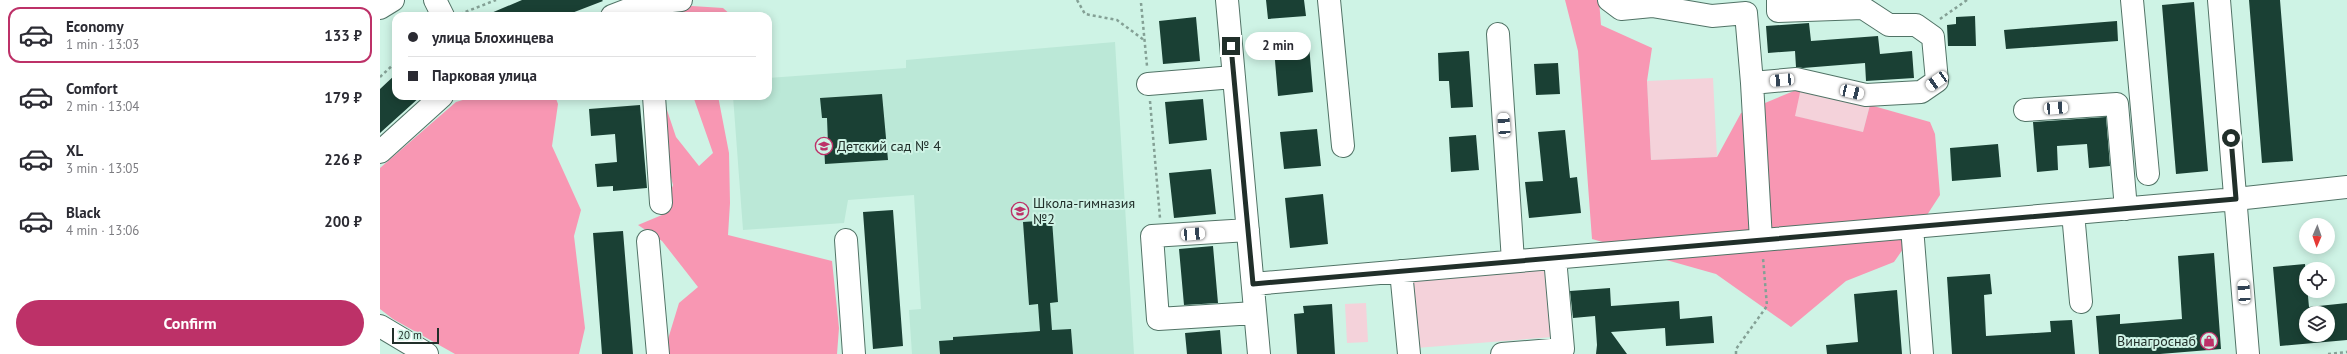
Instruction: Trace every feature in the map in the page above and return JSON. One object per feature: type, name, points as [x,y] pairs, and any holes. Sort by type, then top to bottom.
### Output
[{"type":"street","points":[[380,8],[393,0]]},
{"type":"street","points":[[435,0],[441,12]]},
{"type":"street","points":[[626,12],[643,7],[681,0]]},
{"type":"street","points":[[1227,0],[1259,354]]},
{"type":"street","points":[[1329,0],[1343,146]]},
{"type":"street","points":[[1610,0],[1621,9],[1652,6],[1712,16],[1746,13],[1778,6],[1863,4],[1889,25],[1916,25],[1933,37],[1937,81],[1921,92],[1866,95],[1796,79],[1752,83]]},
{"type":"street","points":[[2132,0],[2148,174]]},
{"type":"street","points":[[2219,0],[2248,354]]},
{"type":"street","points":[[1746,13],[1752,83],[1761,240]]},
{"type":"street","points":[[1498,34],[1513,261]]},
{"type":"street","points":[[1148,84],[1234,77]]},
{"type":"street","points":[[380,152],[438,100]]},
{"type":"street","points":[[654,100],[662,203]]},
{"type":"street","points":[[2025,110],[2117,104],[2126,209]]},
{"type":"street","points":[[1253,284],[2126,209],[2347,187]]},
{"type":"street","points":[[2073,213],[2081,302]]},
{"type":"street","points":[[1912,227],[1922,354]]},
{"type":"street","points":[[1248,230],[1152,236],[1158,319],[1255,313]]},
{"type":"street","points":[[846,240],[854,354]]},
{"type":"street","points":[[648,241],[658,354]]},
{"type":"street","points":[[1502,354],[1563,349],[1555,258]]},
{"type":"street","points":[[1401,271],[1409,354]]},
{"type":"street","points":[[380,326],[423,353]]},
{"type":"path","points":[[465,12],[496,0]]},
{"type":"path","points":[[1077,0],[1085,14],[1117,20],[1144,40]]},
{"type":"path","points":[[1927,32],[1945,14],[1966,0]]},
{"type":"path","points":[[1141,3],[1160,218]]},
{"type":"path","points":[[380,77],[392,66]]},
{"type":"path","points":[[1736,354],[1736,349],[1767,306],[1761,240]]},
{"type":"path","points":[[2328,354],[2347,352]]},
{"type":"shaded area","points":[[1565,0],[1599,0],[1601,25],[1652,48],[1647,81],[1651,160],[1717,157],[1741,113],[1801,88],[1795,116],[1863,132],[1870,105],[1930,122],[1935,134],[1940,195],[1894,262],[1846,281],[1791,327],[1716,274],[1592,239],[1578,51]]},
{"type":"shaded area","points":[[676,5],[723,8],[728,12],[668,12]]},
{"type":"shaded area","name":"Школа-гимназия №2","points":[[1115,42],[1134,354],[912,354],[909,310],[921,309],[914,195],[848,200],[844,223],[743,230],[733,100],[772,100],[772,78],[906,68],[906,60]]},
{"type":"shaded area","points":[[1713,78],[1717,157],[1651,160],[1647,81]]},
{"type":"shaded area","points":[[1801,88],[1870,105],[1863,132],[1794,116]]},
{"type":"shaded area","points":[[463,100],[556,100],[558,104],[552,146],[581,210],[574,236],[585,328],[579,354],[455,354],[393,319],[380,309],[380,168],[456,102]]},
{"type":"shaded area","points":[[694,100],[719,100],[729,153],[730,203],[728,235],[832,261],[839,328],[837,354],[665,354],[665,349],[679,303],[698,287],[662,241],[638,225],[662,215],[673,185],[665,155],[666,107],[676,137],[699,166],[713,153]]},
{"type":"shaded area","points":[[1547,268],[1553,337],[1416,348],[1411,279]]},
{"type":"shaded area","points":[[1366,303],[1368,342],[1347,343],[1345,304]]},
{"type":"building","points":[[522,0],[603,1],[574,12],[494,12]]},
{"type":"building","points":[[1266,0],[1304,0],[1306,16],[1268,19]]},
{"type":"building","points":[[2249,0],[2280,0],[2293,161],[2262,163]]},
{"type":"building","points":[[2194,2],[2208,171],[2176,174],[2162,5]]},
{"type":"building","points":[[1975,16],[1976,46],[1948,46],[1947,25],[1956,24],[1956,17]]},
{"type":"building","points":[[1196,17],[1200,61],[1163,64],[1159,21]]},
{"type":"building","points":[[2117,21],[2118,41],[2006,49],[2004,30]]},
{"type":"building","points":[[1809,23],[1811,41],[1878,36],[1880,54],[1912,51],[1914,78],[1866,81],[1865,63],[1803,68],[1796,67],[1795,51],[1768,53],[1766,26]]},
{"type":"building","points":[[1309,45],[1313,92],[1278,96],[1274,49]]},
{"type":"building","points":[[1469,51],[1473,107],[1451,108],[1449,81],[1439,81],[1438,53]]},
{"type":"building","points":[[1558,63],[1560,94],[1536,95],[1534,64]]},
{"type":"building","points":[[392,78],[392,100],[417,100],[380,133],[380,89]]},
{"type":"building","points":[[882,94],[888,160],[825,164],[824,144],[828,144],[827,118],[822,118],[820,98]]},
{"type":"building","points":[[1203,99],[1207,140],[1169,144],[1165,102]]},
{"type":"building","points":[[640,105],[647,188],[613,191],[613,186],[597,187],[595,164],[617,162],[615,134],[591,136],[589,109]]},
{"type":"building","points":[[2106,117],[2110,166],[2089,168],[2087,144],[2057,146],[2058,170],[2037,172],[2033,122]]},
{"type":"building","points":[[1317,129],[1321,166],[1284,169],[1280,132]]},
{"type":"building","points":[[1565,130],[1570,178],[1577,177],[1581,213],[1529,218],[1525,182],[1543,181],[1538,132]]},
{"type":"building","points":[[1476,135],[1479,170],[1451,172],[1449,137]]},
{"type":"building","points":[[1998,144],[2001,177],[1952,181],[1950,148]]},
{"type":"building","points":[[1211,169],[1216,214],[1174,218],[1169,173]]},
{"type":"building","points":[[1323,194],[1328,244],[1290,248],[1285,198]]},
{"type":"building","points":[[893,210],[903,346],[873,349],[863,212]]},
{"type":"building","points":[[1052,220],[1058,302],[1050,303],[1052,330],[1071,329],[1073,354],[940,354],[939,341],[953,340],[953,337],[1040,331],[1038,304],[1029,305],[1023,222]]},
{"type":"building","points":[[623,231],[633,354],[602,354],[593,233]]},
{"type":"building","points":[[1213,246],[1218,303],[1184,305],[1179,249]]},
{"type":"building","points":[[2214,253],[2221,349],[2160,354],[2099,354],[2096,316],[2120,314],[2120,324],[2182,319],[2178,256]]},
{"type":"building","points":[[2299,265],[2299,298],[2308,298],[2309,306],[2299,306],[2299,342],[2325,342],[2280,346],[2273,267]]},
{"type":"building","points":[[1990,274],[1992,294],[1984,295],[1986,336],[2051,332],[2050,321],[2072,320],[2075,354],[1952,354],[1947,277]]},
{"type":"building","points":[[1610,288],[1611,306],[1679,301],[1680,319],[1712,316],[1714,343],[1666,346],[1665,328],[1611,332],[1627,354],[1596,354],[1597,345],[1595,316],[1573,318],[1570,291]]},
{"type":"building","points":[[1897,290],[1902,354],[1827,354],[1826,345],[1858,342],[1854,294]]},
{"type":"building","points":[[2347,303],[2347,340],[2335,341],[2335,306],[2318,306]]},
{"type":"building","points":[[1332,304],[1335,354],[1297,354],[1294,314],[1304,313],[1303,306]]},
{"type":"building","points":[[1220,330],[1222,354],[1187,354],[1185,333]]},
{"type":"place","name":"Детский сад № 4","points":[[824,146]]},
{"type":"place","name":"Школа-гимназия №2","points":[[1020,211]]},
{"type":"place","name":"Винагроснаб","points":[[2209,341]]},
{"type":"route","points":[[1231,46],[1253,284],[2236,199],[2231,138]]}]
